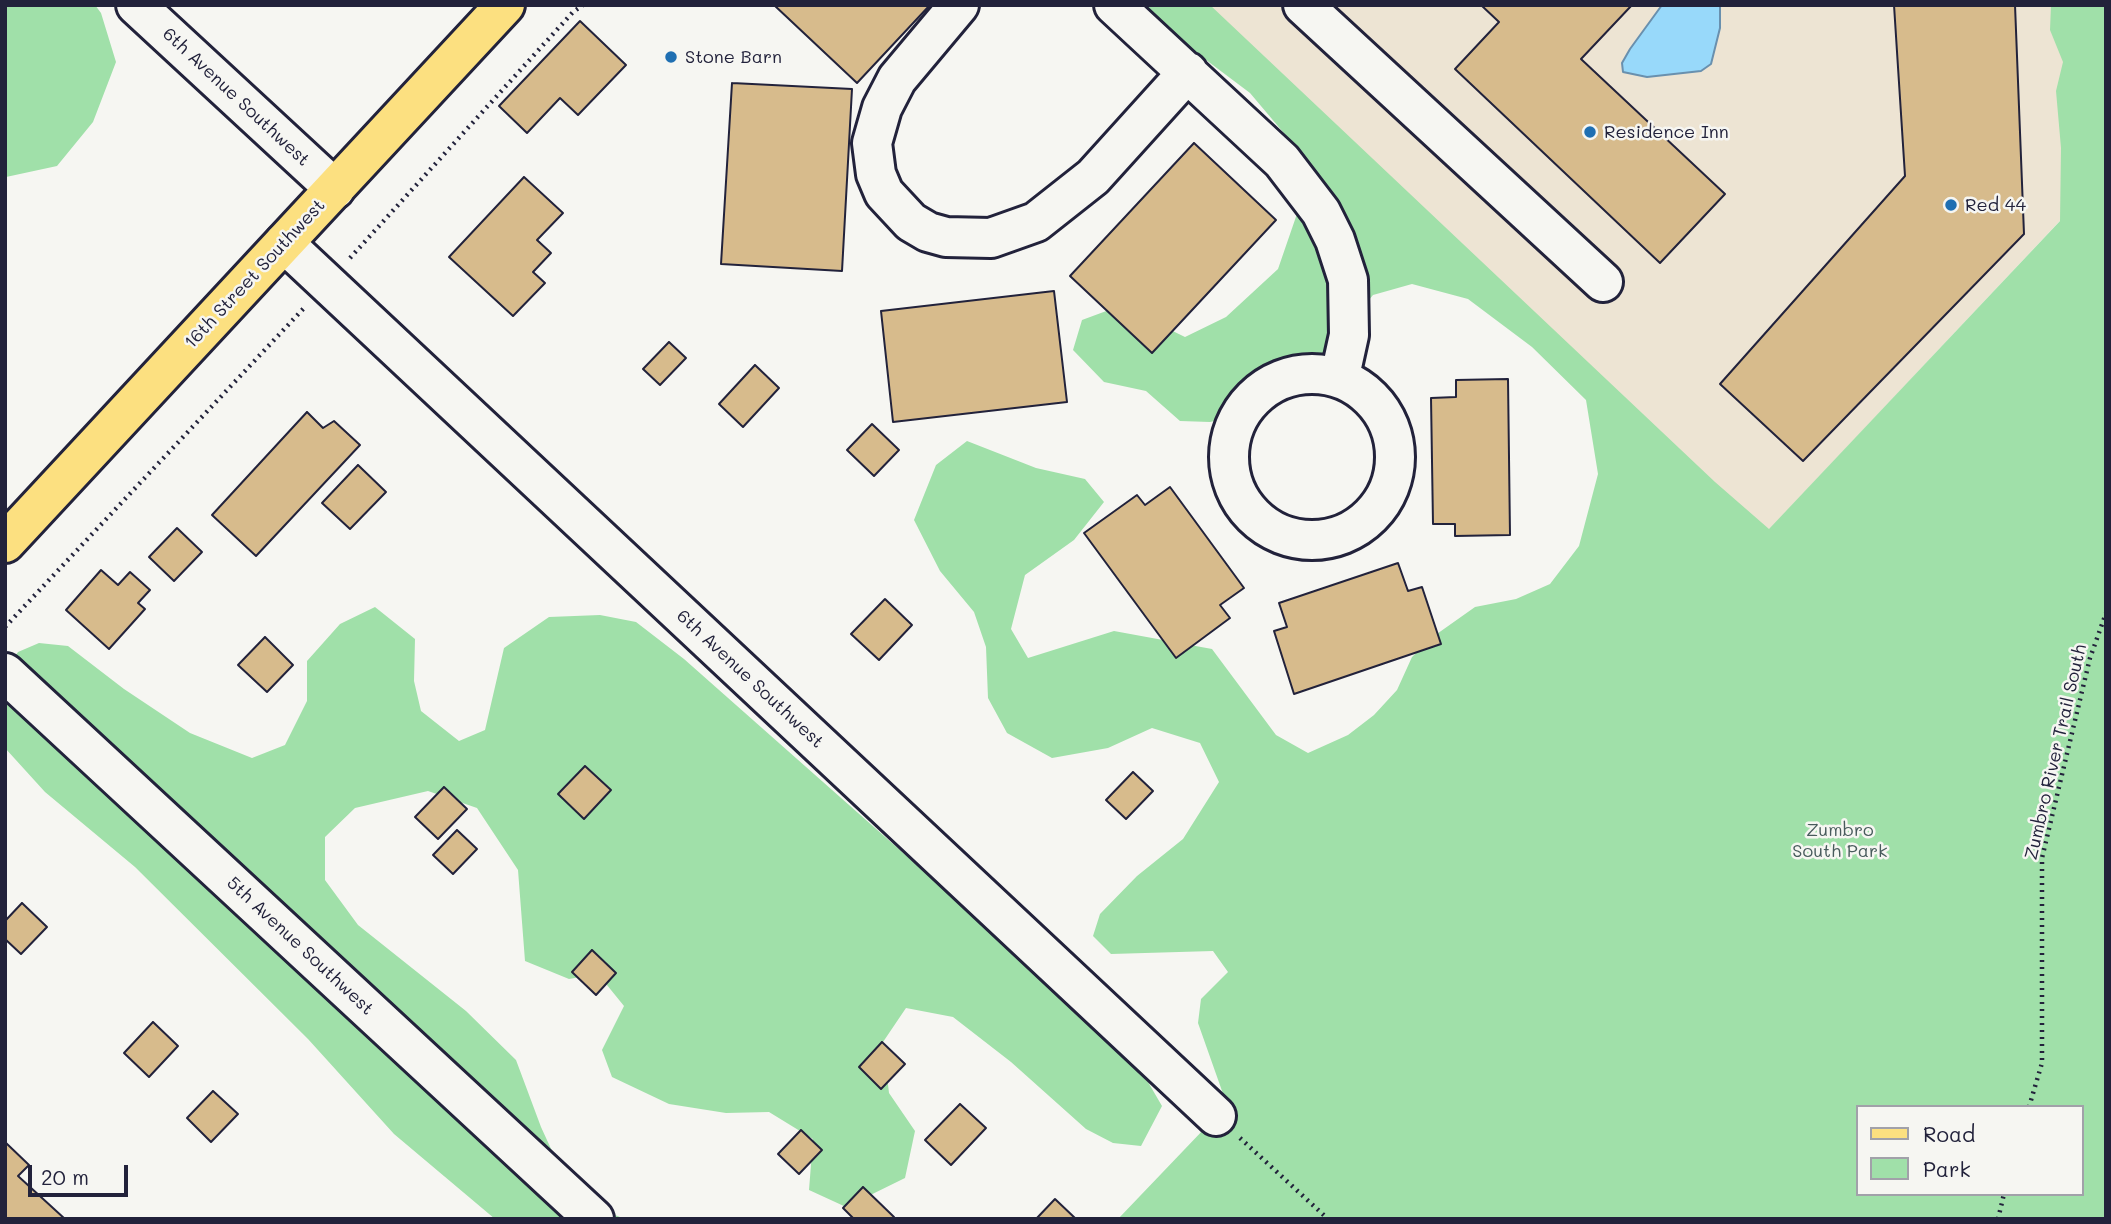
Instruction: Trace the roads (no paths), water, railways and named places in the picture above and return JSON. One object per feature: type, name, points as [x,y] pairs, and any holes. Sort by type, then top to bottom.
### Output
[{"type":"main road","name":"16th Street Southwest","points":[[5,543],[505,5]]},
{"type":"street","name":"6th Avenue Southwest","points":[[136,5],[335,189]]},
{"type":"street","points":[[959,5],[897,79],[882,108],[872,143],[876,174],[884,193],[894,207],[928,232],[946,237],[991,238],[1036,222],[1093,177],[1188,72]]},
{"type":"street","points":[[1114,5],[1282,161],[1326,221],[1343,261],[1351,305],[1349,335],[1340,376]]},
{"type":"street","points":[[1321,11],[1603,282]]},
{"type":"street","name":"6th Avenue Southwest","points":[[284,243],[1216,1116]]},
{"type":"street","points":[[1296,374],[1340,376],[1373,399],[1388,423],[1395,462],[1391,482],[1372,514],[1342,534],[1314,540],[1282,535],[1264,525],[1241,501],[1228,466],[1232,432],[1251,400],[1283,379],[1296,374]]},
{"type":"street","name":"5th Avenue Southwest","points":[[5,673],[594,1219]]},
{"type":"water","points":[[1662,5],[1720,5],[1720,28],[1711,64],[1701,71],[1647,77],[1623,72],[1622,63],[1630,49]]},
{"type":"place","name":"Stone Barn","points":[[671,57]]},
{"type":"place","name":"Residence Inn","points":[[1590,132]]},
{"type":"place","name":"Red 44","points":[[1951,205]]},
{"type":"park label","name":"Zumbro South Park","points":[[1840,840]]}]
